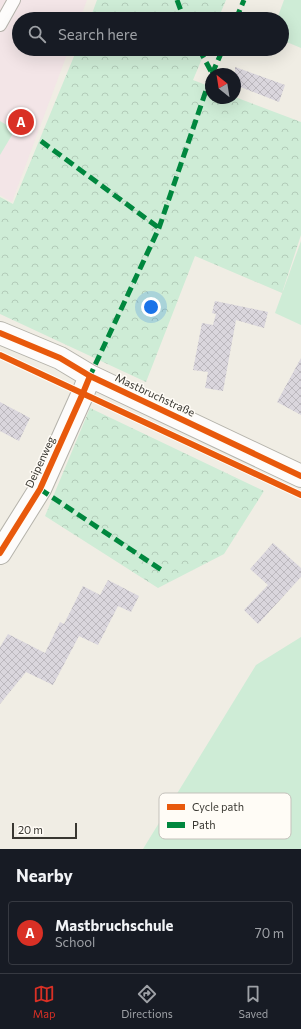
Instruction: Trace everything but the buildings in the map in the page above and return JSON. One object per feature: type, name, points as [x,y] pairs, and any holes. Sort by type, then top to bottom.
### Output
[{"type":"street","name":"Mastbruchstraße","points":[[0,333],[60,358],[90,376],[301,476]]},
{"type":"street","name":"Deipenweg","points":[[0,553],[40,489],[90,376]]},
{"type":"lane","points":[[0,24],[14,0]]},
{"type":"shaded area","points":[[0,0],[87,0],[83,12],[12,12],[12,56],[66,56],[12,202],[0,195]]},
{"type":"green space","points":[[97,0],[226,0],[221,12],[93,12]]},
{"type":"green space","points":[[284,0],[301,0],[301,48],[289,43],[289,12],[280,12]]},
{"type":"green space","points":[[74,56],[203,56],[193,80],[205,85],[205,104],[241,104],[241,99],[301,122],[301,235],[282,293],[195,256],[146,382],[0,314],[0,197],[13,204]]},
{"type":"green space","points":[[0,121],[15,130],[0,155]]},
{"type":"green space","points":[[301,241],[301,325],[275,313]]},
{"type":"green space","points":[[90,408],[264,491],[224,554],[158,588],[45,516]]},
{"type":"green space","points":[[301,637],[301,849],[143,849],[159,823],[159,839],[291,839],[291,793],[177,793],[256,665]]},
{"type":"marked path","points":[[177,0],[181,12]]},
{"type":"marked path","points":[[239,12],[244,0]]},
{"type":"marked path","points":[[203,56],[209,68]]},
{"type":"marked path","points":[[215,68],[220,56]]},
{"type":"marked path","points":[[89,378],[159,228],[205,94]]},
{"type":"marked path","points":[[41,141],[159,228]]},
{"type":"marked path","points":[[40,489],[163,571]]},
{"type":"cycle path","points":[[0,333],[60,358],[90,376],[301,476]]},
{"type":"cycle path","points":[[0,355],[301,495]]},
{"type":"cycle path","points":[[0,553],[40,489],[90,376]]},
{"type":"place","name":"Mastbruchschule","points":[[21,122]]}]
